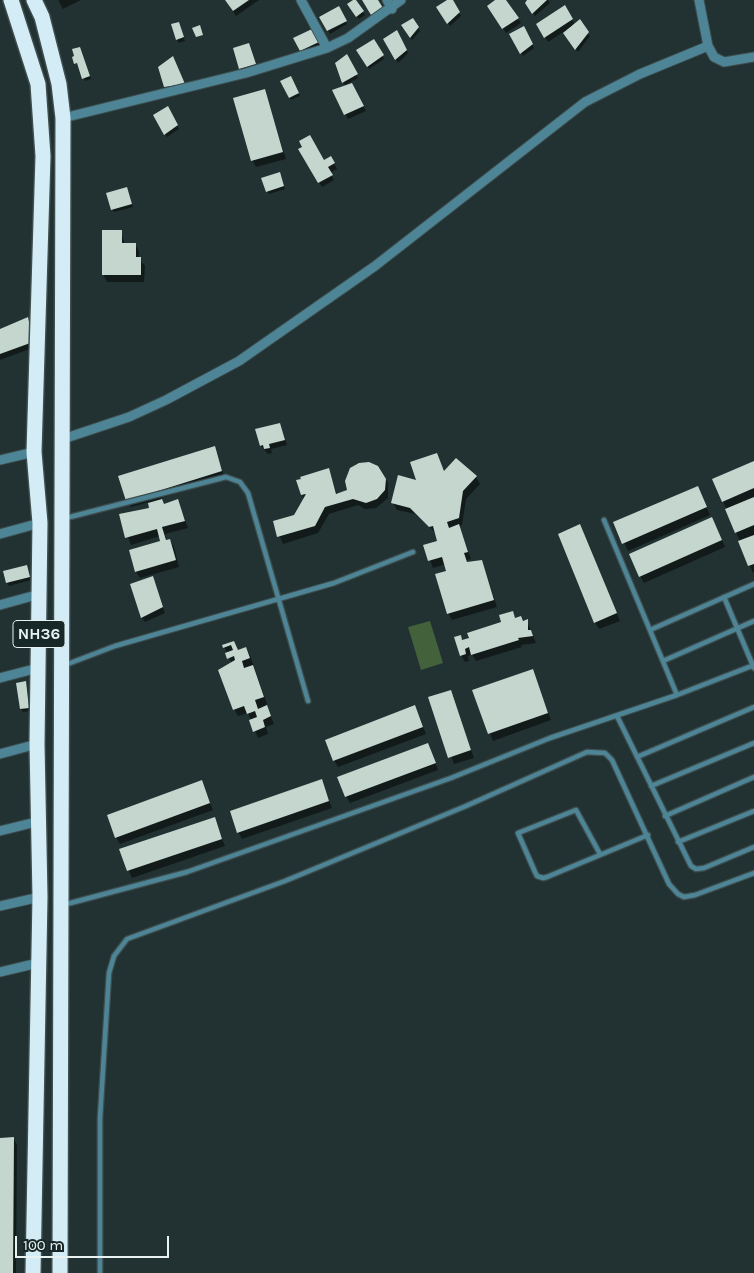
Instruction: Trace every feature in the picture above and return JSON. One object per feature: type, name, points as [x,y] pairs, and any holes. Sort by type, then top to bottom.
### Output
[{"type":"highway","name":"NH36","points":[[11,0],[38,84],[43,156],[34,452],[40,523],[37,744],[40,897],[33,1273]]},
{"type":"highway","name":"NH36","points":[[34,0],[42,18],[59,84],[63,118],[60,1273]]},
{"type":"street","points":[[301,0],[327,48]]},
{"type":"street","points":[[387,0],[392,9]]},
{"type":"street","points":[[63,118],[246,73],[327,48],[348,38],[392,9],[401,0]]},
{"type":"street","points":[[699,0],[708,46],[714,57],[724,62],[754,57]]},
{"type":"street","points":[[63,439],[129,417],[166,400],[238,361],[375,266],[585,102],[640,74],[708,46]]},
{"type":"street","points":[[0,460],[34,452]]},
{"type":"street","points":[[0,534],[40,523]]},
{"type":"street","points":[[0,605],[40,594]]},
{"type":"street","points":[[0,678],[38,668]]},
{"type":"street","points":[[0,754],[37,744]]},
{"type":"street","points":[[0,830],[40,821]]},
{"type":"street","points":[[0,906],[40,897]]},
{"type":"street","points":[[0,972],[38,963]]},
{"type":"lane","points":[[62,519],[226,478],[240,482],[248,493],[308,701]]},
{"type":"lane","points":[[604,520],[678,695]]},
{"type":"lane","points":[[62,666],[114,646],[334,583],[414,552]]},
{"type":"lane","points":[[650,630],[754,584]]},
{"type":"lane","points":[[62,905],[188,872],[451,778],[550,738],[678,695],[754,666],[724,597]]},
{"type":"lane","points":[[663,661],[754,621]]},
{"type":"lane","points":[[637,757],[754,707]]},
{"type":"lane","points":[[617,716],[691,866],[696,870],[754,847]]},
{"type":"lane","points":[[651,786],[754,742]]},
{"type":"lane","points":[[100,1273],[100,1118],[109,973],[114,956],[128,939],[285,881],[466,806],[587,752],[605,753],[612,760],[673,890],[684,897],[754,873]]},
{"type":"lane","points":[[666,816],[754,777]]},
{"type":"lane","points":[[600,854],[576,810],[518,833],[535,872],[540,878],[547,877],[648,835]]},
{"type":"lane","points":[[678,842],[754,811]]},
{"type":"green space","points":[[430,621],[443,663],[421,670],[408,627]]},
{"type":"building","points":[[225,0],[249,0],[233,11]]},
{"type":"building","points":[[356,0],[364,11],[356,17],[347,4]]},
{"type":"building","points":[[362,0],[378,0],[383,8],[371,15]]},
{"type":"building","points":[[447,0],[453,0],[460,12],[447,24],[436,7]]},
{"type":"building","points":[[495,0],[506,0],[519,18],[502,29],[487,6]]},
{"type":"building","points":[[527,0],[547,0],[532,14],[525,3]]},
{"type":"building","points":[[565,5],[573,19],[544,38],[536,24]]},
{"type":"building","points":[[339,6],[347,21],[327,31],[319,17]]},
{"type":"building","points":[[413,18],[419,27],[410,38],[401,25]]},
{"type":"building","points":[[580,19],[589,32],[575,50],[563,33]]},
{"type":"building","points":[[179,22],[184,37],[176,40],[171,24]]},
{"type":"building","points":[[200,25],[203,35],[196,37],[192,28]]},
{"type":"building","points":[[524,26],[533,44],[520,54],[509,34]]},
{"type":"building","points":[[312,29],[319,42],[300,51],[293,38]]},
{"type":"building","points":[[397,30],[407,50],[395,60],[383,39]]},
{"type":"building","points":[[374,39],[384,55],[367,67],[356,50]]},
{"type":"building","points":[[249,43],[256,64],[239,69],[233,48]]},
{"type":"building","points":[[80,47],[90,76],[82,79],[77,63],[74,64],[72,57],[74,56],[72,49]]},
{"type":"building","points":[[347,54],[358,74],[342,83],[335,63]]},
{"type":"building","points":[[173,56],[185,84],[164,87],[158,67]]},
{"type":"building","points":[[291,76],[299,93],[289,98],[280,81]]},
{"type":"building","points":[[352,83],[364,106],[344,115],[332,90]]},
{"type":"building","points":[[265,89],[283,152],[251,161],[233,98]]},
{"type":"building","points":[[168,106],[178,125],[164,135],[153,115]]},
{"type":"building","points":[[310,135],[324,160],[331,156],[335,163],[328,167],[333,175],[318,183],[298,149],[302,147],[299,141]]},
{"type":"building","points":[[280,172],[284,186],[266,192],[261,178]]},
{"type":"building","points":[[127,187],[132,204],[111,210],[106,193]]},
{"type":"building","points":[[102,230],[122,230],[122,243],[136,243],[136,257],[141,257],[141,275],[102,275]]},
{"type":"building","points":[[28,317],[33,342],[0,354],[0,329]]},
{"type":"building","points":[[280,423],[285,440],[269,444],[270,448],[264,449],[263,445],[260,446],[255,429]]},
{"type":"building","points":[[215,446],[222,471],[126,501],[118,476]]},
{"type":"building","points":[[437,453],[444,471],[456,458],[477,476],[463,491],[459,518],[447,522],[449,528],[459,524],[468,552],[464,553],[467,562],[482,560],[494,600],[447,614],[435,574],[446,571],[442,557],[428,561],[423,545],[437,541],[433,526],[429,527],[410,508],[391,503],[398,475],[416,480],[410,462]]},
{"type":"building","points":[[754,461],[754,488],[722,502],[712,479]]},
{"type":"building","points":[[369,462],[378,466],[386,479],[385,490],[377,499],[366,503],[353,499],[325,507],[315,526],[277,537],[273,521],[294,515],[306,494],[301,495],[296,480],[329,468],[336,494],[347,490],[345,481],[350,468],[359,463]]},
{"type":"building","points":[[698,486],[707,507],[622,544],[613,522]]},
{"type":"building","points":[[754,497],[754,525],[735,533],[725,509]]},
{"type":"building","points":[[162,499],[164,504],[178,499],[185,521],[162,527],[166,540],[170,539],[176,560],[135,572],[129,550],[160,541],[157,529],[125,538],[119,514],[149,508],[148,503]]},
{"type":"building","points":[[712,517],[722,540],[639,577],[629,554]]},
{"type":"building","points":[[580,524],[617,613],[594,623],[558,534]]},
{"type":"building","points":[[754,535],[754,564],[748,566],[738,541]]},
{"type":"building","points":[[27,565],[30,577],[6,583],[3,571]]},
{"type":"building","points":[[153,576],[163,607],[141,618],[130,584]]},
{"type":"building","points":[[513,611],[515,618],[521,616],[523,621],[528,619],[528,630],[531,630],[533,636],[518,638],[519,640],[471,655],[469,647],[465,649],[466,654],[460,656],[454,637],[461,635],[462,640],[469,638],[467,633],[501,622],[499,615]]},
{"type":"building","points":[[234,641],[238,650],[246,647],[250,658],[242,661],[244,668],[253,665],[264,697],[255,700],[258,709],[267,705],[271,716],[263,720],[265,727],[253,732],[249,720],[257,717],[255,711],[247,714],[244,706],[233,710],[218,670],[235,660],[234,656],[227,659],[225,653],[233,650],[231,645],[223,648],[222,645]]},
{"type":"building","points":[[533,669],[548,713],[488,734],[472,690]]},
{"type":"building","points":[[26,681],[29,708],[20,709],[16,683]]},
{"type":"building","points":[[451,690],[471,750],[448,758],[428,697]]},
{"type":"building","points":[[415,705],[423,727],[333,761],[325,740]]},
{"type":"building","points":[[428,743],[436,763],[345,797],[337,777]]},
{"type":"building","points":[[322,779],[329,801],[237,833],[230,811]]},
{"type":"building","points":[[202,780],[210,803],[115,838],[107,815]]},
{"type":"building","points":[[215,817],[222,839],[127,871],[119,849]]},
{"type":"building","points":[[14,1137],[13,1273],[0,1273],[0,1138]]}]
